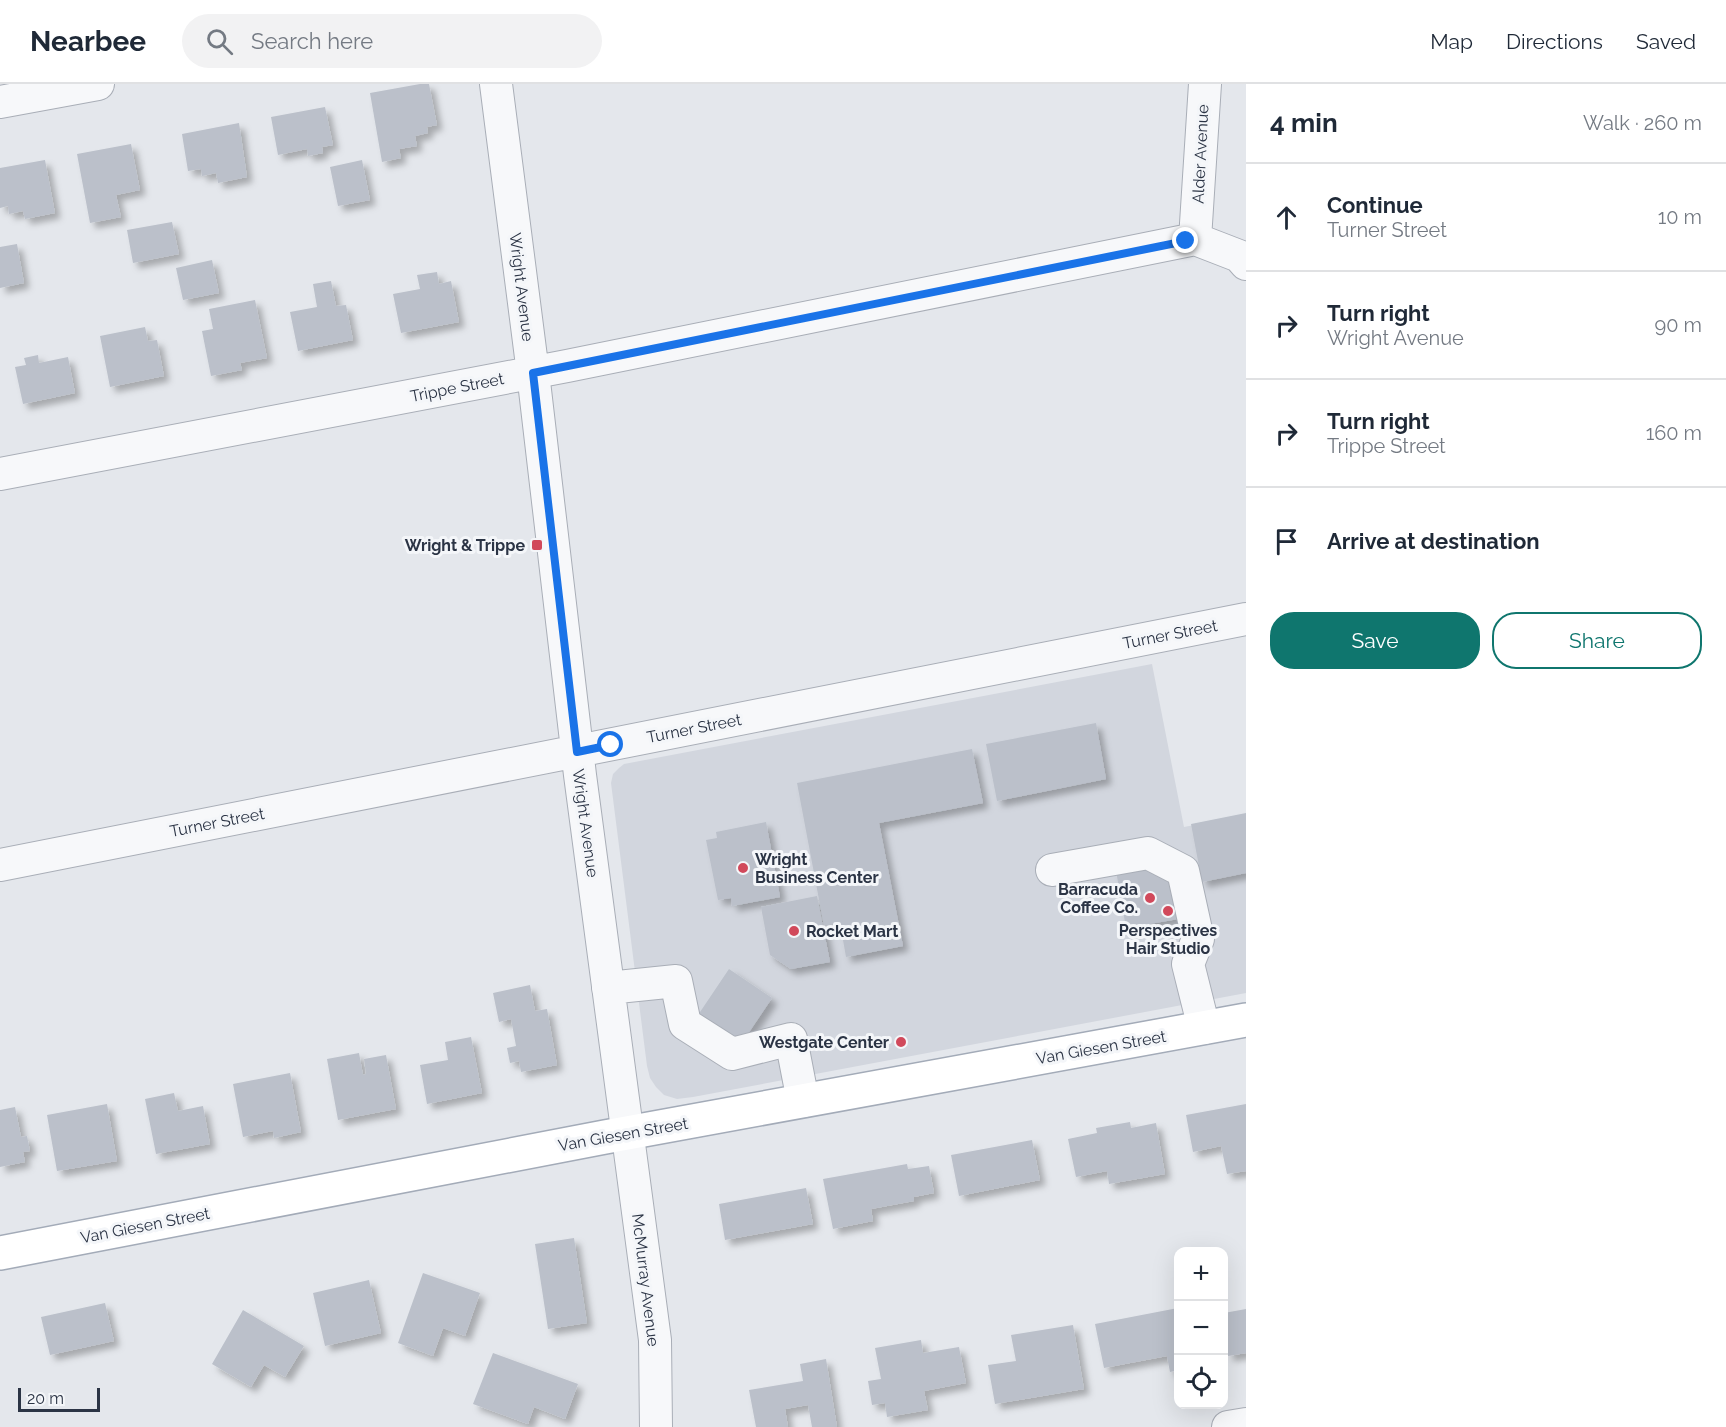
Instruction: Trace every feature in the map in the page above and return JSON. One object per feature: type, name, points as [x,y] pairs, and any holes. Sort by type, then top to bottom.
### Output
[{"type":"main road","name":"Van Giesen Street","points":[[0,1253],[627,1133],[1246,1020]]},
{"type":"street","points":[[0,102],[98,84]]},
{"type":"street","name":"Wright Avenue","points":[[496,84],[533,373],[577,752],[627,1133]]},
{"type":"street","name":"Alder Avenue","points":[[1195,239],[1205,84]]},
{"type":"street","points":[[1195,239],[1239,256],[1246,264]]},
{"type":"street","name":"Trippe Street","points":[[0,474],[533,373],[1195,239]]},
{"type":"street","name":"Turner Street","points":[[0,865],[1246,619]]},
{"type":"street","points":[[1052,870],[1148,853],[1183,871],[1198,939],[1188,964],[1204,1028]]},
{"type":"street","points":[[608,988],[676,981],[685,1024],[732,1054],[791,1040],[803,1101]]},
{"type":"street","name":"McMurray Avenue","points":[[627,1133],[655,1340],[656,1427]]},
{"type":"street","points":[[1228,1427],[1246,1424]]},
{"type":"shaded area","name":"Westgate Center","points":[[1152,664],[1184,827],[1246,815],[1246,993],[693,1097],[677,1099],[664,1095],[656,1087],[650,1078],[647,1066],[611,783],[613,774],[619,768],[624,764]]},
{"type":"building","points":[[429,84],[437,125],[427,127],[428,133],[415,136],[417,146],[399,149],[401,158],[382,162],[370,93]]},
{"type":"building","points":[[325,107],[333,145],[322,147],[323,153],[308,156],[307,149],[278,155],[271,117]]},
{"type":"building","points":[[239,123],[247,177],[218,183],[216,173],[202,176],[201,169],[188,171],[182,134]]},
{"type":"building","points":[[131,144],[140,190],[116,195],[121,217],[90,223],[77,154]]},
{"type":"building","points":[[45,160],[55,213],[25,219],[23,211],[9,214],[8,206],[0,208],[0,168]]},
{"type":"building","points":[[362,160],[370,200],[338,206],[330,167]]},
{"type":"building","points":[[172,222],[179,254],[133,263],[127,230]]},
{"type":"building","points":[[17,244],[24,283],[0,288],[0,247]]},
{"type":"building","points":[[212,260],[219,293],[183,300],[176,268]]},
{"type":"building","points":[[437,272],[439,284],[451,281],[459,322],[401,333],[393,294],[420,289],[417,275]]},
{"type":"building","points":[[331,281],[336,306],[346,305],[353,340],[298,351],[290,312],[317,307],[313,284]]},
{"type":"building","points":[[255,300],[267,358],[240,363],[242,370],[211,376],[202,331],[213,329],[209,309]]},
{"type":"building","points":[[145,327],[148,341],[157,340],[164,376],[110,387],[100,336]]},
{"type":"building","points":[[38,355],[39,363],[68,357],[75,393],[23,404],[15,367],[26,365],[24,358]]},
{"type":"building","points":[[1096,723],[1106,779],[997,801],[986,744]]},
{"type":"building","points":[[972,749],[983,803],[879,823],[903,946],[846,957],[840,923],[824,926],[797,783]]},
{"type":"building","points":[[1246,813],[1246,873],[1202,882],[1191,824]]},
{"type":"building","name":"Wright Business Center","points":[[766,822],[780,897],[732,906],[731,898],[718,900],[706,840],[717,838],[716,832]]},
{"type":"building","name":"Barracuda Coffee Co.","points":[[1151,859],[1176,877],[1184,918],[1126,928],[1115,865]]},
{"type":"building","name":"Rocket Mart","points":[[817,896],[830,962],[791,969],[770,955],[761,907]]},
{"type":"building","points":[[729,969],[772,998],[739,1047],[696,1018]]},
{"type":"building","points":[[530,985],[535,1011],[547,1009],[557,1065],[521,1072],[519,1061],[510,1063],[507,1048],[516,1046],[511,1019],[499,1022],[493,993]]},
{"type":"building","points":[[471,1037],[482,1093],[427,1104],[420,1065],[448,1060],[445,1042]]},
{"type":"building","points":[[359,1053],[363,1075],[366,1074],[364,1059],[386,1055],[396,1109],[338,1120],[327,1059]]},
{"type":"building","points":[[290,1073],[301,1132],[274,1138],[273,1131],[243,1137],[233,1084]]},
{"type":"building","points":[[174,1093],[178,1111],[203,1106],[210,1144],[156,1154],[145,1099]]},
{"type":"building","points":[[107,1104],[117,1161],[57,1171],[47,1115]]},
{"type":"building","points":[[1246,1104],[1246,1171],[1227,1174],[1221,1146],[1193,1152],[1186,1115]]},
{"type":"building","points":[[15,1107],[21,1137],[27,1136],[30,1151],[23,1152],[25,1162],[0,1167],[0,1110]]},
{"type":"building","points":[[1130,1122],[1131,1128],[1156,1123],[1165,1174],[1109,1184],[1107,1171],[1076,1177],[1068,1139],[1097,1133],[1096,1128]]},
{"type":"building","points":[[1032,1140],[1040,1180],[959,1196],[951,1155]]},
{"type":"building","points":[[907,1164],[908,1169],[929,1166],[934,1193],[914,1197],[914,1201],[871,1209],[873,1221],[833,1229],[823,1179]]},
{"type":"building","points":[[806,1188],[813,1224],[725,1240],[719,1204]]},
{"type":"building","points":[[574,1238],[587,1323],[548,1329],[535,1244]]},
{"type":"building","points":[[423,1273],[480,1293],[465,1336],[443,1328],[433,1356],[398,1343]]},
{"type":"building","points":[[369,1280],[381,1333],[325,1346],[313,1293]]},
{"type":"building","points":[[105,1303],[114,1341],[50,1355],[41,1317]]},
{"type":"building","points":[[1174,1309],[1174,1371],[1170,1372],[1167,1356],[1104,1368],[1095,1324]]},
{"type":"building","points":[[1246,1309],[1246,1353],[1228,1356],[1228,1312]]},
{"type":"building","points":[[243,1310],[304,1346],[285,1377],[264,1365],[251,1387],[212,1364]]},
{"type":"building","points":[[1073,1325],[1084,1389],[995,1404],[988,1365],[1016,1361],[1011,1335]]},
{"type":"building","points":[[921,1340],[923,1353],[959,1347],[966,1383],[924,1391],[928,1410],[887,1417],[885,1403],[872,1405],[868,1381],[881,1379],[875,1348]]},
{"type":"building","points":[[493,1353],[578,1384],[565,1419],[534,1407],[528,1424],[473,1404]]},
{"type":"building","points":[[826,1359],[837,1427],[812,1427],[808,1405],[785,1409],[788,1427],[756,1427],[749,1390],[803,1381],[800,1364]]},
{"type":"place","name":"Wright & Trippe","points":[[537,545]]},
{"type":"place","name":"Wright Business Center","points":[[743,868]]},
{"type":"place","name":"Barracuda Coffee Co.","points":[[1150,898]]},
{"type":"place","name":"Perspectives Hair Studio","points":[[1168,911]]},
{"type":"place","name":"Rocket Mart","points":[[794,931]]},
{"type":"place","name":"Westgate Center","points":[[901,1042]]},
{"type":"route","points":[[611,745],[577,752],[533,373],[1186,241]]}]
